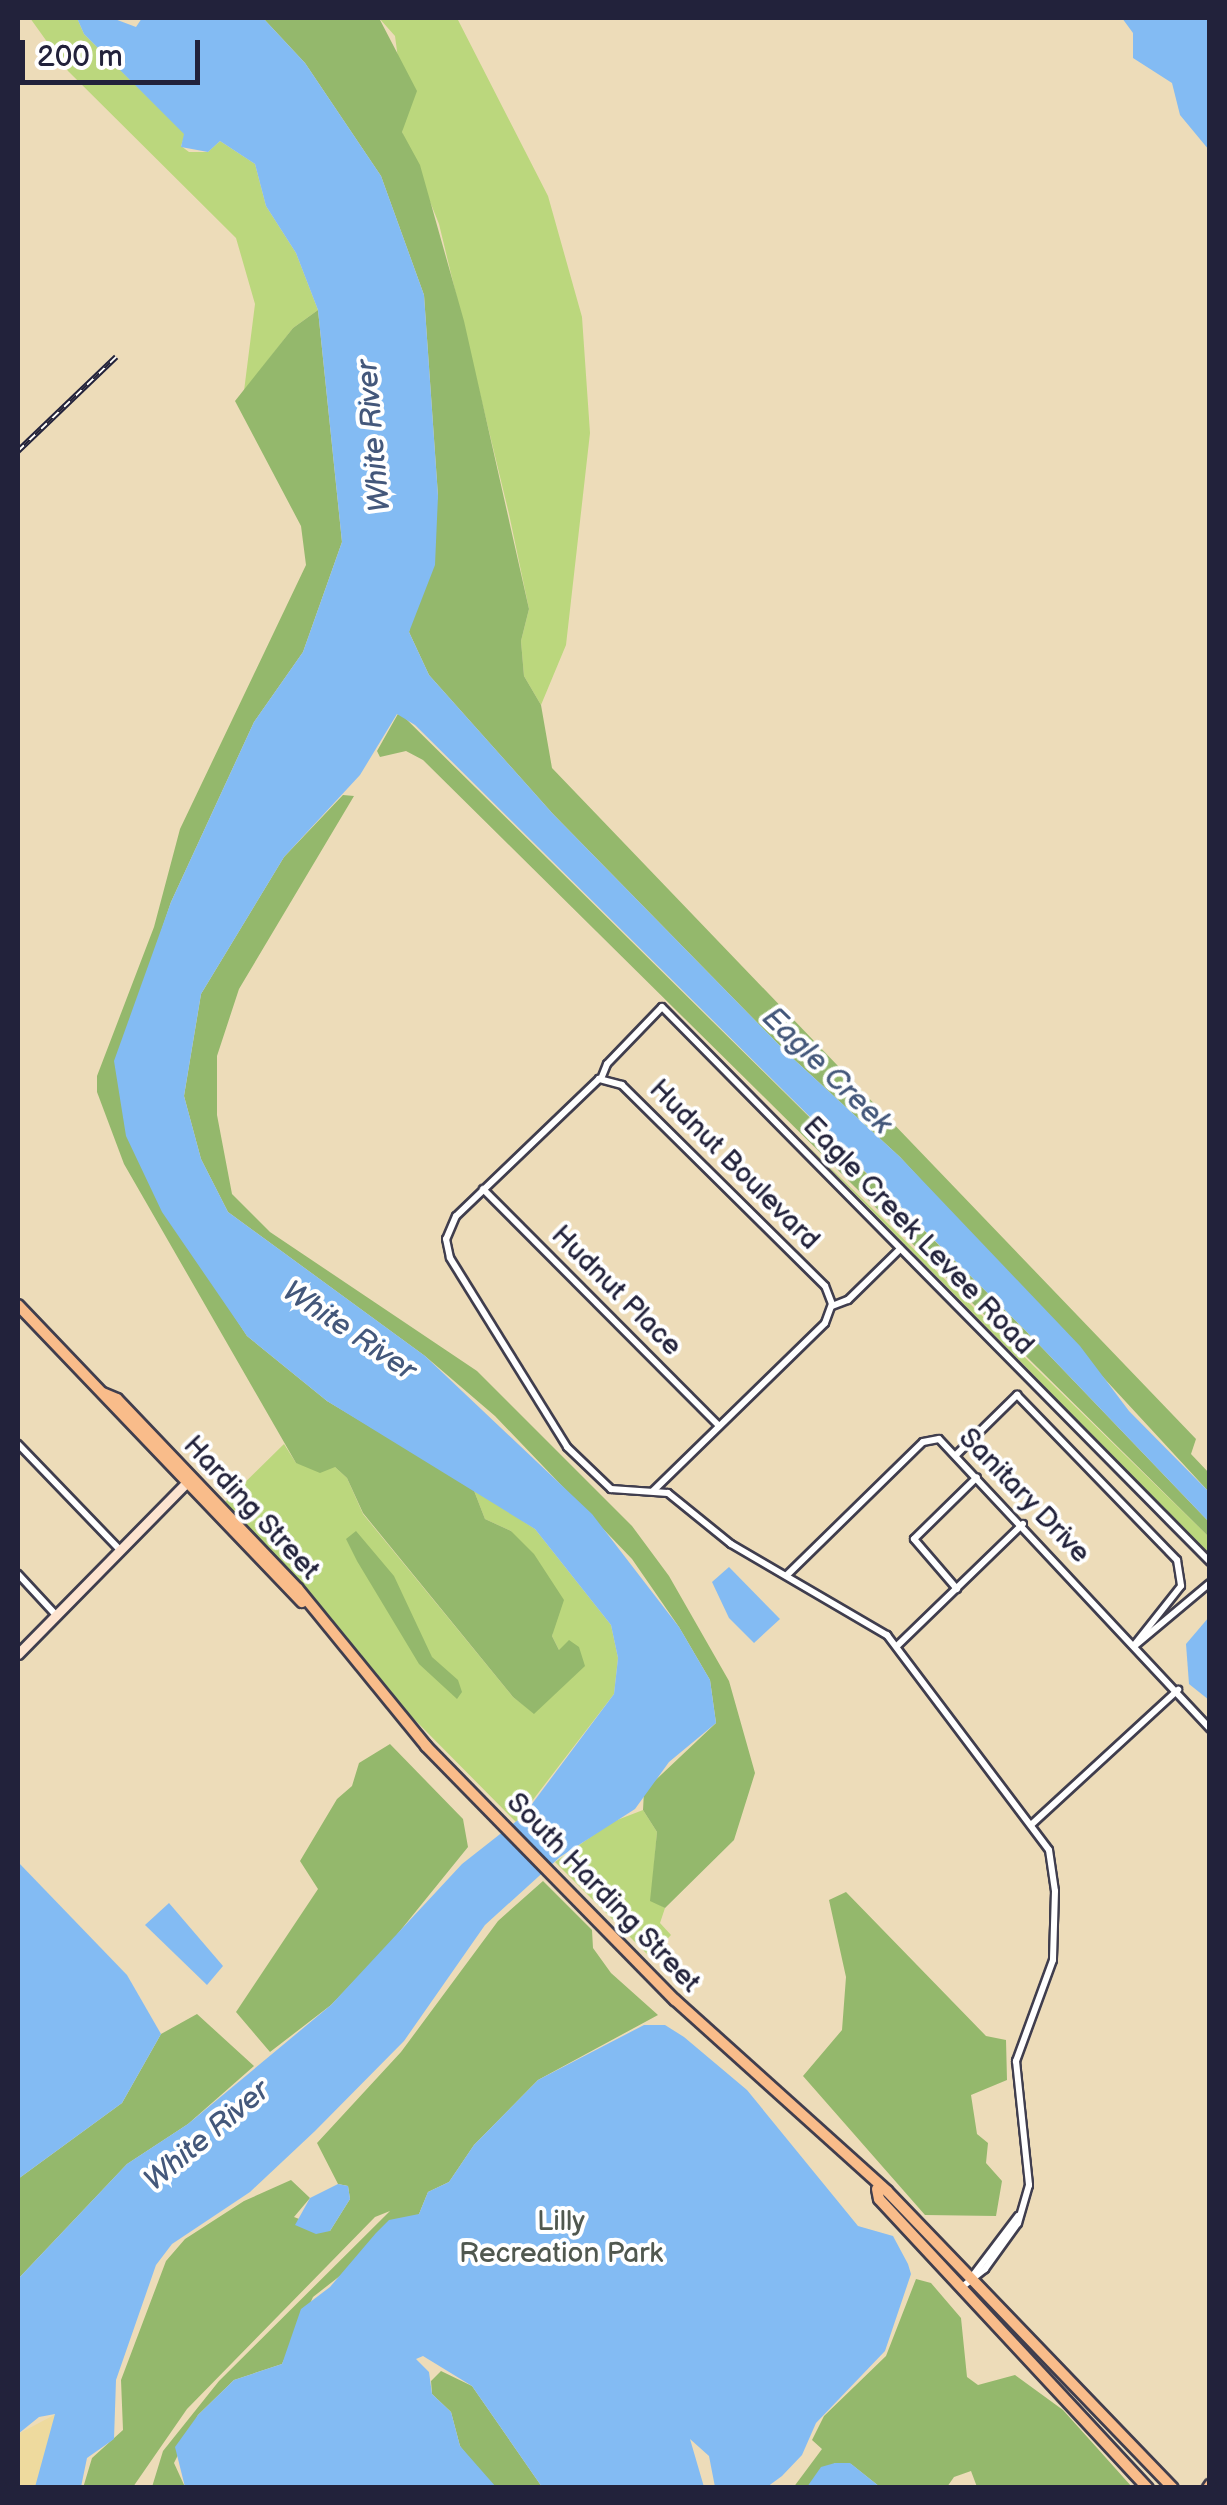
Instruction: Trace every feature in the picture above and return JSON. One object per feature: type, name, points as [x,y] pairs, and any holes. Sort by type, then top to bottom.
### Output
[{"type":"main road","name":"Harding Street","points":[[18,1305],[315,1612]]},
{"type":"main road","points":[[18,1654],[188,1481]]},
{"type":"main road","name":"South Harding Street","points":[[315,1612],[454,1772],[606,1928],[876,2189],[879,2199],[1173,2488]]},
{"type":"main road","name":"South Harding Street","points":[[966,2283],[1148,2488]]},
{"type":"main road","points":[[1088,2424],[1100,2414]]},
{"type":"street","name":"Eagle Creek Levee Road","points":[[601,1078],[607,1064],[662,1007],[1210,1562]]},
{"type":"street","points":[[601,1078],[587,1084],[451,1223],[450,1258],[563,1442],[611,1489],[668,1494],[731,1544],[898,1645],[1032,1825],[1054,1870],[1054,1960],[1016,2060],[1030,2162],[1018,2216],[966,2283]]},
{"type":"street","name":"Hudnut Boulevard","points":[[601,1078],[620,1084],[707,1169],[825,1286],[832,1306]]},
{"type":"street","name":"Hudnut Place","points":[[483,1188],[718,1426]]},
{"type":"street","points":[[653,1491],[824,1323],[832,1306],[848,1300],[900,1248]]},
{"type":"street","points":[[956,1454],[1017,1395],[1165,1546],[1180,1564],[1182,1583],[1136,1644]]},
{"type":"street","name":"Sanitary Drive","points":[[787,1575],[923,1442],[939,1439],[1136,1644],[1210,1729]]},
{"type":"street","points":[[18,1444],[120,1550]]},
{"type":"street","points":[[957,1589],[914,1539],[977,1477]]},
{"type":"street","points":[[898,1645],[1023,1524]]},
{"type":"street","points":[[18,1574],[56,1614]]},
{"type":"street","points":[[1136,1644],[1210,1583]]},
{"type":"street","points":[[1032,1825],[1178,1690]]},
{"type":"green space","points":[[30,18],[77,18],[84,34],[185,134],[181,146],[189,152],[208,152],[220,141],[255,164],[266,206],[296,253],[318,310],[293,328],[244,391],[255,304],[236,238],[68,71]]},
{"type":"green space","points":[[263,18],[379,18],[417,91],[402,132],[420,165],[464,321],[529,609],[521,641],[524,676],[541,705],[552,768],[1196,1439],[1191,1454],[1209,1473],[1209,1492],[900,1157],[786,1052],[553,814],[429,675],[409,632],[438,496],[424,295],[381,176],[305,63]]},
{"type":"green space","points":[[379,18],[457,18],[548,196],[582,317],[590,433],[566,645],[541,705],[524,676],[521,641],[529,609],[509,514],[439,224],[402,132],[405,111],[395,36]]},
{"type":"green space","points":[[318,310],[342,542],[303,652],[254,722],[171,902],[149,967],[210,1279],[247,1336],[327,1401],[473,1488],[485,1519],[511,1531],[534,1554],[564,1600],[552,1636],[559,1650],[569,1640],[579,1647],[585,1666],[534,1714],[513,1697],[363,1513],[347,1478],[335,1467],[320,1473],[296,1463],[124,1164],[97,1092],[97,1076],[154,927],[180,829],[306,565],[301,526],[235,401],[293,328]]},
{"type":"green space","points":[[399,712],[1026,1331],[1209,1522],[1209,1537],[423,760],[406,751],[380,757],[377,751]]},
{"type":"green space","points":[[343,795],[354,796],[239,989],[217,1056],[217,1115],[232,1194],[270,1232],[477,1371],[632,1526],[669,1576],[729,1681],[755,1773],[734,1840],[665,1908],[650,1901],[657,1832],[643,1810],[644,1791],[716,1723],[710,1680],[679,1627],[632,1559],[495,1416],[425,1356],[228,1212],[201,1159],[184,1096],[201,994],[284,857]]},
{"type":"green space","points":[[799,1137],[1209,1537],[1209,1559],[1025,1366]]},
{"type":"green space","points":[[284,1444],[296,1463],[335,1467],[347,1478],[363,1514],[513,1697],[534,1713],[559,1650],[552,1636],[555,1622],[511,1531],[485,1519],[473,1488],[535,1529],[611,1625],[618,1658],[614,1694],[516,1822],[405,1710],[307,1589],[224,1503]]},
{"type":"green space","points":[[356,1531],[394,1576],[432,1657],[458,1680],[462,1692],[457,1699],[419,1664],[357,1561],[346,1539]]},
{"type":"green space","points":[[390,1744],[463,1819],[468,1847],[387,1947],[331,2005],[270,2052],[236,2012],[318,1889],[300,1861],[337,1799],[352,1786],[359,1763]]},
{"type":"green space","points":[[643,1810],[657,1832],[651,1900],[665,1908],[660,1923],[671,1935],[650,1957],[555,1862],[612,1822]]},
{"type":"green space","points":[[543,1881],[592,1930],[593,1948],[611,1973],[658,2015],[538,2080],[474,2145],[449,2182],[428,2192],[419,2214],[313,2297],[282,2364],[234,2380],[198,2415],[174,2463],[185,2487],[152,2487],[163,2451],[219,2381],[390,2211],[375,2217],[187,2409],[133,2487],[83,2488],[92,2458],[123,2430],[121,2380],[166,2261],[185,2239],[244,2201],[291,2180],[310,2198],[294,2217],[330,2231],[350,2199],[348,2186],[338,2184],[317,2143],[401,2052],[498,1921]]},
{"type":"green space","points":[[846,1892],[986,2036],[1006,2040],[1007,2080],[971,2095],[977,2134],[988,2143],[986,2163],[1002,2181],[996,2216],[925,2215],[803,2076],[842,2030],[846,1977],[829,1900]]},
{"type":"green space","points":[[197,2014],[254,2066],[188,2124],[127,2164],[18,2279],[18,2179],[122,2103],[161,2034]]},
{"type":"green space","points":[[916,2279],[931,2283],[961,2318],[967,2377],[978,2385],[1015,2375],[1063,2410],[1132,2487],[977,2487],[971,2471],[954,2477],[947,2487],[880,2487],[851,2464],[835,2463],[807,2487],[793,2488],[822,2449],[812,2440],[824,2416],[886,2356]]},
{"type":"green space","points":[[441,2371],[472,2386],[542,2487],[496,2487],[486,2480],[460,2446],[451,2412],[432,2394],[431,2381]]},
{"type":"sand","points":[[56,2414],[37,2485],[18,2488],[18,2434]]},
{"type":"water","name":"White River","points":[[77,18],[112,18],[136,27],[142,18],[263,18],[305,63],[381,176],[424,295],[438,496],[435,565],[409,632],[429,675],[553,814],[786,1052],[900,1157],[1080,1346],[1129,1411],[1209,1492],[1209,1522],[1026,1331],[415,725],[397,714],[360,775],[284,857],[201,994],[184,1096],[201,1159],[228,1212],[425,1356],[592,1514],[679,1627],[710,1680],[716,1723],[669,1762],[635,1809],[560,1857],[485,1925],[404,2041],[315,2131],[250,2192],[172,2244],[156,2265],[116,2380],[114,2439],[87,2458],[81,2487],[35,2487],[55,2414],[39,2417],[18,2434],[18,2279],[127,2164],[188,2124],[331,2005],[462,1864],[523,1816],[614,1694],[618,1658],[611,1625],[535,1529],[327,1401],[247,1336],[162,1212],[126,1136],[114,1061],[171,902],[254,722],[303,652],[342,542],[318,310],[296,253],[266,206],[255,164],[220,141],[208,152],[181,147],[184,134],[84,34]]},
{"type":"water","points":[[1122,18],[1209,18],[1209,150],[1180,115],[1172,83],[1133,58],[1133,33]]},
{"type":"water","points":[[729,1567],[780,1619],[754,1643],[729,1618],[712,1582]]},
{"type":"water","points":[[1210,1617],[1209,1700],[1189,1684],[1186,1644]]},
{"type":"water","points":[[18,1862],[127,1975],[161,2034],[122,2103],[18,2179]]},
{"type":"water","points":[[169,1903],[223,1966],[207,1985],[145,1925]]},
{"type":"water","points":[[644,2025],[665,2025],[747,2090],[858,2226],[893,2236],[908,2264],[911,2274],[885,2351],[816,2423],[802,2455],[782,2476],[767,2487],[715,2487],[709,2456],[690,2439],[704,2487],[542,2487],[472,2386],[423,2356],[416,2359],[429,2372],[432,2394],[451,2412],[460,2446],[496,2487],[185,2487],[175,2447],[198,2415],[234,2380],[282,2364],[301,2309],[330,2287],[376,2233],[389,2220],[419,2214],[428,2192],[449,2182],[474,2145],[538,2080]]},
{"type":"water","points":[[338,2184],[348,2186],[350,2199],[330,2231],[316,2234],[295,2225],[310,2198]]},
{"type":"water","points":[[850,2463],[880,2487],[807,2487],[821,2467]]},
{"type":"railway","points":[[18,451],[116,357]]},
{"type":"water label","name":"Eagle Creek","points":[[827,1071]]},
{"type":"park label","name":"Lilly Recreation Park","points":[[561,2238]]}]
